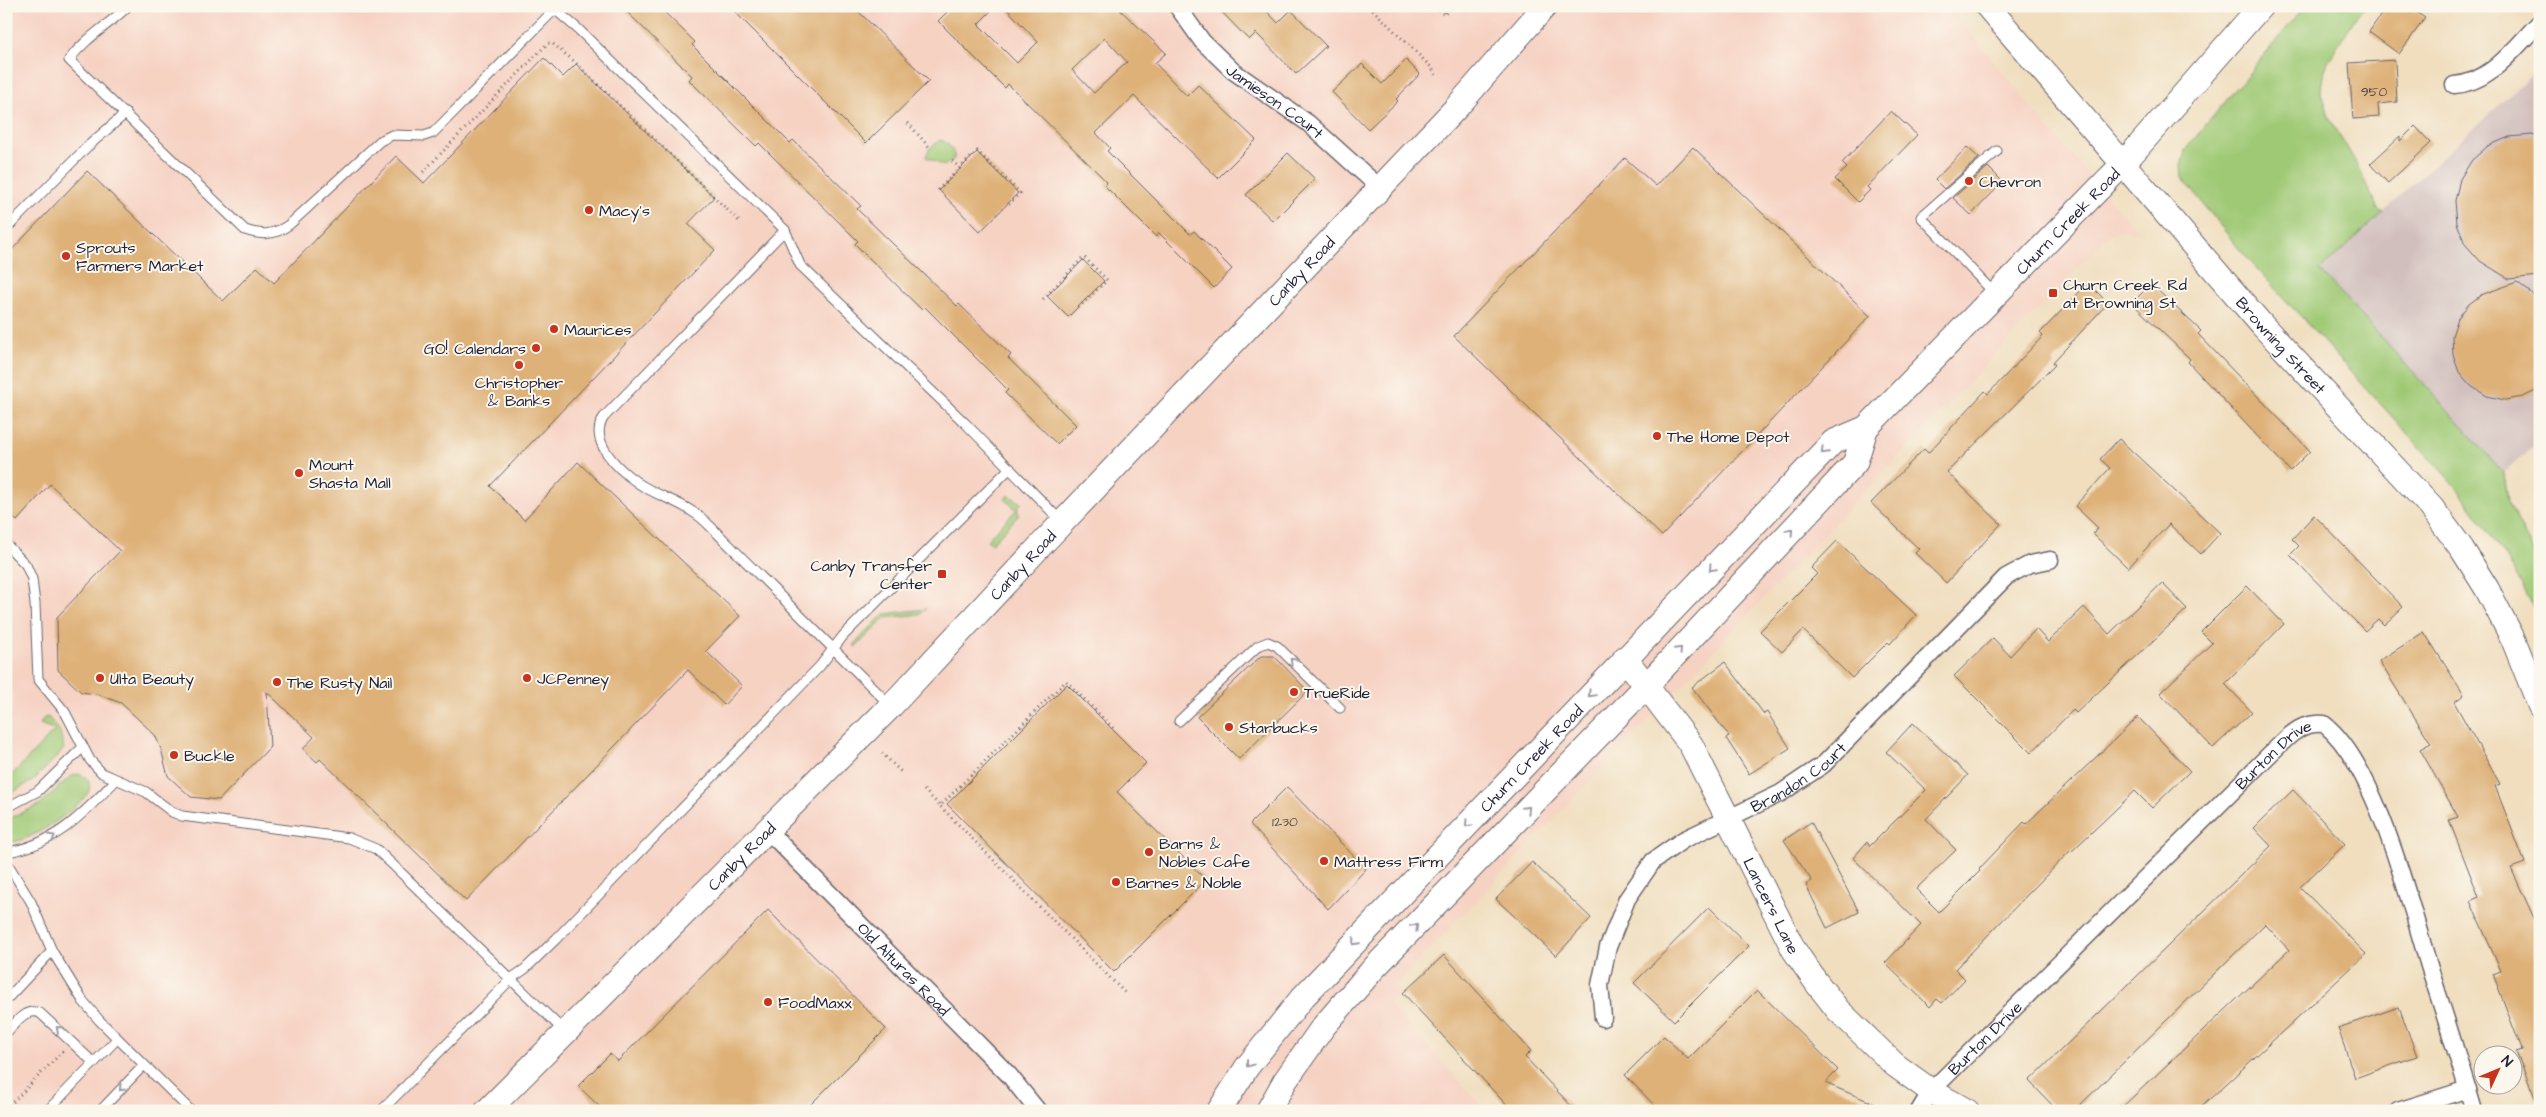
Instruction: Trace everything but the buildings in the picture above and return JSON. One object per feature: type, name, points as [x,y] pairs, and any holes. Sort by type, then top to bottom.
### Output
[{"type":"street","name":"Jamieson Court","points":[[1177,6],[1202,41],[1233,71],[1308,123],[1380,188]]},
{"type":"street","name":"Canby Road","points":[[487,1111],[891,706],[1062,522],[1456,108],[1546,6]]},
{"type":"street","name":"Browning Street","points":[[1987,6],[2255,318],[2407,480],[2448,529],[2487,589],[2513,639],[2540,706]]},
{"type":"street","name":"Churn Creek Road","points":[[1219,1111],[1247,1067],[1302,998],[1832,442],[1866,428],[2123,164],[2261,6]]},
{"type":"street","points":[[2454,85],[2469,84],[2482,78],[2540,22]]},
{"type":"street","name":"Churn Creek Road","points":[[1268,1111],[1285,1081],[1323,1027],[1374,968],[1646,686],[1855,463],[1866,428]]},
{"type":"street","name":"Brandon Court","points":[[1603,1018],[1600,985],[1606,957],[1627,899],[1636,883],[1653,861],[1669,848],[1781,793],[1824,764],[2006,578],[2030,564],[2050,560]]},
{"type":"street","name":"Lancers Lane","points":[[1625,658],[1691,745],[1794,950],[1816,982],[1870,1042],[1895,1065],[1925,1101],[1967,1111]]},
{"type":"street","name":"Burton Drive","points":[[1925,1101],[2271,753],[2302,726],[2311,723],[2324,724],[2345,745],[2372,796],[2402,878],[2474,1111]]},
{"type":"street","name":"Old Alturas Road","points":[[767,830],[1009,1075],[1038,1111]]},
{"type":"street","points":[[2398,1111],[2468,1089]]},
{"type":"lane","points":[[128,6],[109,25],[80,44],[69,60],[245,230],[263,235],[271,234],[290,224],[380,141],[392,135],[424,136],[433,133],[552,8],[578,29],[785,230],[800,265],[1010,468],[1062,522]]},
{"type":"lane","points":[[6,229],[87,147],[126,114]]},
{"type":"lane","points":[[1996,295],[1921,216],[1998,151]]},
{"type":"lane","points":[[785,230],[604,417],[599,424],[599,434],[603,448],[637,482],[694,512],[781,595],[891,706]]},
{"type":"lane","points":[[381,1111],[512,978],[525,969],[556,939],[820,666],[832,648],[1010,468]]},
{"type":"lane","points":[[6,544],[26,565],[32,579],[38,679],[65,712],[82,748],[96,768],[116,780],[146,792],[172,812],[185,817],[341,837],[370,846],[393,865],[566,1032]]},
{"type":"lane","points":[[1179,721],[1258,646],[1268,642],[1277,646],[1340,708]]},
{"type":"lane","points":[[6,808],[38,792],[82,748]]},
{"type":"lane","points":[[6,852],[26,850],[55,836],[88,809],[116,780]]},
{"type":"lane","points":[[6,861],[31,902],[52,951],[83,1001],[118,1039],[191,1111]]},
{"type":"lane","points":[[6,1000],[52,951]]},
{"type":"lane","points":[[6,1033],[26,1013],[35,1011],[40,1013],[94,1063]]},
{"type":"lane","points":[[47,1111],[118,1039]]},
{"type":"lane","points":[[100,1111],[144,1065]]},
{"type":"path","points":[[1369,6],[1432,68],[1436,75]]},
{"type":"path","points":[[1435,6],[1444,15],[1453,6]]},
{"type":"path","points":[[423,172],[548,43],[553,44],[574,61],[740,222]]},
{"type":"path","points":[[908,123],[930,148]]},
{"type":"path","points":[[938,190],[977,151],[1020,193],[1009,204]]},
{"type":"path","points":[[952,161],[960,168]]},
{"type":"path","points":[[1043,299],[1084,257],[1107,280],[1078,309]]},
{"type":"path","points":[[940,806],[1066,681],[1113,728]]},
{"type":"path","points":[[882,753],[903,774]]},
{"type":"path","points":[[924,790],[1126,994]]},
{"type":"path","points":[[6,1109],[67,1047]]},
{"type":"shaded area","points":[[6,6],[1949,6],[2047,127],[2138,232],[2120,230],[2111,233],[1395,986],[1401,992],[1389,1004],[1487,1111],[6,1111]]},
{"type":"shaded area","points":[[2539,68],[2540,440],[2504,473],[2320,270]]},
{"type":"green space","points":[[2305,6],[2366,6],[2357,15],[2328,62],[2323,75],[2321,89],[2329,117],[2355,161],[2378,209],[2384,212],[2320,270],[2504,473],[2508,501],[2540,565],[2540,620],[2505,555],[2457,488],[2239,249],[2182,177],[2181,166],[2185,150]]},
{"type":"green space","points":[[940,140],[950,147],[954,156],[954,159],[944,166],[926,157],[929,149]]},
{"type":"green space","points":[[1008,495],[1022,503],[1018,507],[1018,516],[991,544],[987,540],[1016,510],[1005,499]]},
{"type":"green space","points":[[926,609],[921,614],[886,618],[855,647],[855,643],[884,614]]},
{"type":"green space","points":[[48,717],[60,731],[64,749],[34,780],[6,796],[6,781],[55,730],[40,724],[44,718]]},
{"type":"green space","points":[[79,774],[88,779],[89,791],[76,806],[39,832],[17,841],[9,841],[6,836],[6,820],[39,805],[71,776]]},
{"type":"place","name":"Chevron","points":[[1969,181]]},
{"type":"place","name":"Macy's","points":[[589,210]]},
{"type":"place","name":"Sprouts Farmers Market","points":[[66,256]]},
{"type":"place","name":"Churn Creek Rd at Browning St","points":[[2053,293]]},
{"type":"place","name":"Maurices","points":[[554,329]]},
{"type":"place","name":"GO! Calendars","points":[[536,348]]},
{"type":"place","name":"Christopher & Banks","points":[[519,365]]},
{"type":"place","name":"The Home Depot","points":[[1657,436]]},
{"type":"place","name":"Mount Shasta Mall","points":[[299,473]]},
{"type":"place","name":"Canby Transfer Center","points":[[942,574]]},
{"type":"place","name":"Ulta Beauty","points":[[100,678]]},
{"type":"place","name":"JCPenney","points":[[527,678]]},
{"type":"place","name":"The Rusty Nail","points":[[277,682]]},
{"type":"place","name":"TrueRide","points":[[1294,692]]},
{"type":"place","name":"Starbucks","points":[[1229,727]]},
{"type":"place","name":"Buckle","points":[[174,755]]},
{"type":"place","name":"Barns & Nobles Cafe","points":[[1149,852]]},
{"type":"place","name":"Mattress Firm","points":[[1324,861]]},
{"type":"place","name":"Barnes & Noble","points":[[1116,882]]},
{"type":"place","name":"FoodMaxx","points":[[768,1002]]}]
